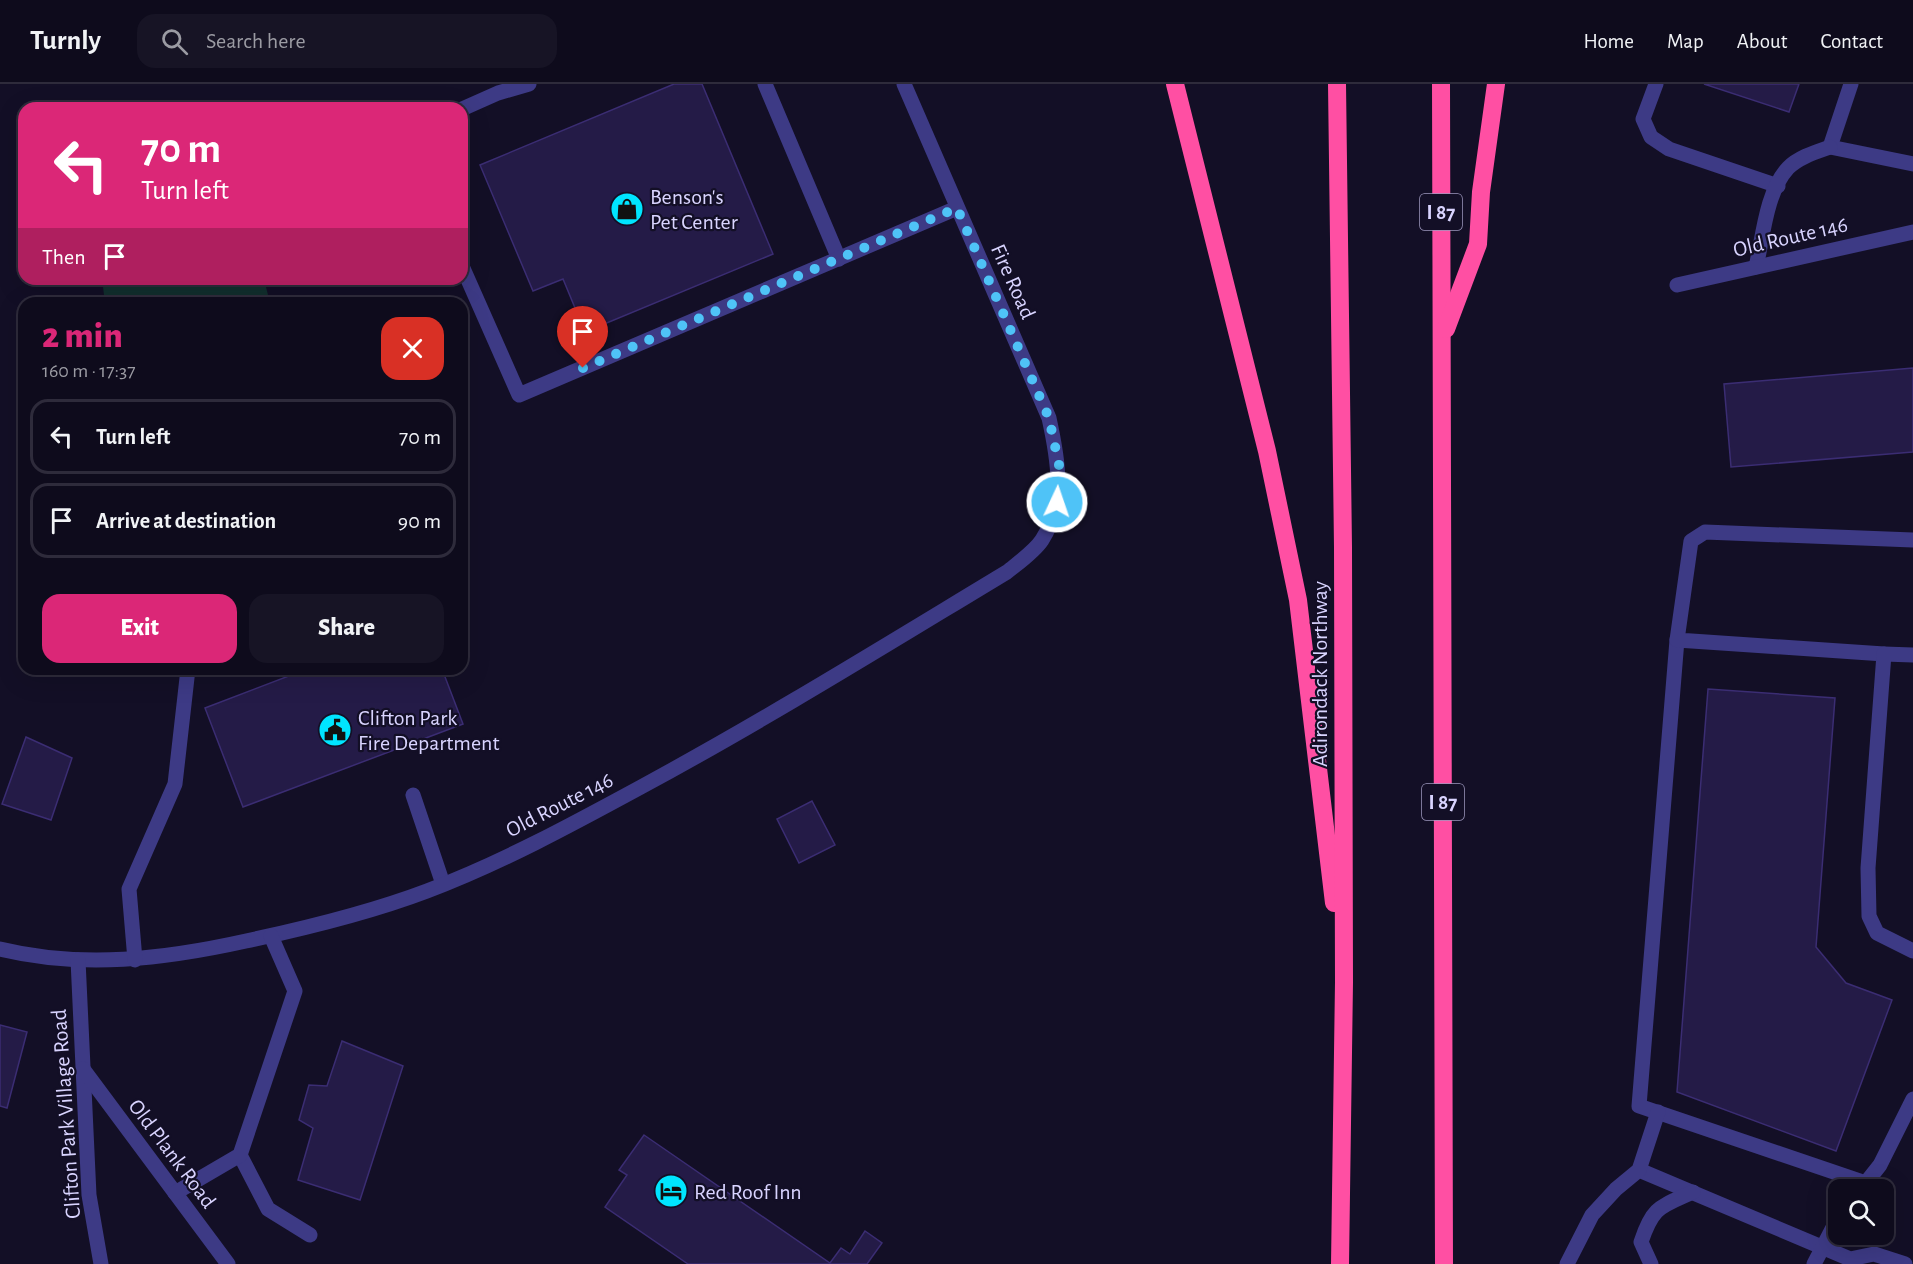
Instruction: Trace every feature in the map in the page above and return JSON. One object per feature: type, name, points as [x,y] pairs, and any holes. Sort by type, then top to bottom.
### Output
[{"type":"highway","points":[[1175,84],[1267,451],[1298,600],[1344,982]]},
{"type":"highway","name":"Adirondack Northway","points":[[1337,84],[1343,547],[1344,982],[1340,1264]]},
{"type":"highway","name":"I 87","points":[[1441,84],[1444,1264]]},
{"type":"highway","points":[[1442,340],[1478,244],[1481,192],[1496,84]]},
{"type":"street","points":[[468,106],[498,93],[529,84]]},
{"type":"street","points":[[765,84],[838,259]]},
{"type":"street","name":"Fire Road","points":[[904,84],[1049,418],[1059,465],[1057,502]]},
{"type":"street","points":[[1656,84],[1643,119],[1652,137],[1669,149],[1778,186]]},
{"type":"street","points":[[1830,147],[1851,84]]},
{"type":"street","points":[[1756,267],[1778,186],[1789,168],[1809,155],[1830,147],[1913,164]]},
{"type":"street","points":[[468,280],[519,395],[957,208]]},
{"type":"street","name":"Old Route 146","points":[[1677,285],[1913,232]]},
{"type":"street","name":"Old Route 146","points":[[0,949],[78,960],[135,960],[210,949],[313,926],[443,884],[547,838],[736,735],[1007,572],[1041,541],[1057,502]]},
{"type":"street","points":[[1844,1179],[1639,1106],[1677,640],[1691,541],[1705,532],[1913,540]]},
{"type":"street","points":[[1677,640],[1913,656]]},
{"type":"street","points":[[1884,654],[1868,868],[1869,916],[1878,933],[1913,951]]},
{"type":"street","points":[[135,960],[129,889],[175,784],[187,675]]},
{"type":"street","points":[[413,795],[443,884]]},
{"type":"street","points":[[175,1193],[240,1155],[295,991],[271,936]]},
{"type":"street","name":"Clifton Park Village Road","points":[[78,960],[89,1195],[101,1264]]},
{"type":"street","name":"Old Plank Road","points":[[83,1069],[228,1264]]},
{"type":"street","points":[[1869,1179],[1880,1165],[1913,1099]]},
{"type":"street","points":[[1567,1264],[1592,1215],[1616,1188],[1639,1170],[1658,1112]]},
{"type":"street","points":[[240,1155],[268,1209],[310,1235]]},
{"type":"street","points":[[1639,1170],[1822,1246],[1851,1261],[1874,1254],[1905,1264]]},
{"type":"street","points":[[1651,1264],[1641,1242],[1648,1221],[1658,1208],[1693,1192]]},
{"type":"street","points":[[1814,1264],[1828,1235]]},
{"type":"green space","points":[[103,285],[266,285],[268,297],[104,297]]},
{"type":"building","name":"Benson's Pet Center","points":[[674,84],[702,84],[773,254],[585,332],[563,279],[533,291],[480,165]]},
{"type":"building","points":[[1704,84],[1799,84],[1789,112]]},
{"type":"building","points":[[1913,368],[1913,452],[1731,467],[1724,384]]},
{"type":"building","points":[[291,675],[444,675],[463,724],[243,807],[205,708]]},
{"type":"building","points":[[1708,689],[1835,698],[1816,947],[1846,983],[1892,1000],[1836,1151],[1677,1092]]},
{"type":"building","points":[[26,737],[72,758],[51,820],[2,804]]},
{"type":"building","points":[[812,801],[835,845],[799,863],[777,819]]},
{"type":"building","points":[[0,1025],[27,1032],[7,1108],[0,1106]]},
{"type":"building","points":[[342,1041],[403,1066],[360,1200],[298,1180],[313,1128],[299,1120],[309,1085],[327,1086]]},
{"type":"building","name":"Red Roof Inn","points":[[644,1135],[830,1263],[841,1248],[850,1254],[865,1231],[882,1243],[867,1264],[688,1264],[605,1207],[627,1175],[619,1170]]},
{"type":"place","name":"Benson's Pet Center","points":[[627,209]]},
{"type":"place","name":"Clifton Park Fire Department","points":[[335,730]]},
{"type":"place","name":"Red Roof Inn","points":[[671,1191]]},
{"type":"route","points":[[583,368],[957,208],[1049,418],[1059,465],[1057,502]]}]
